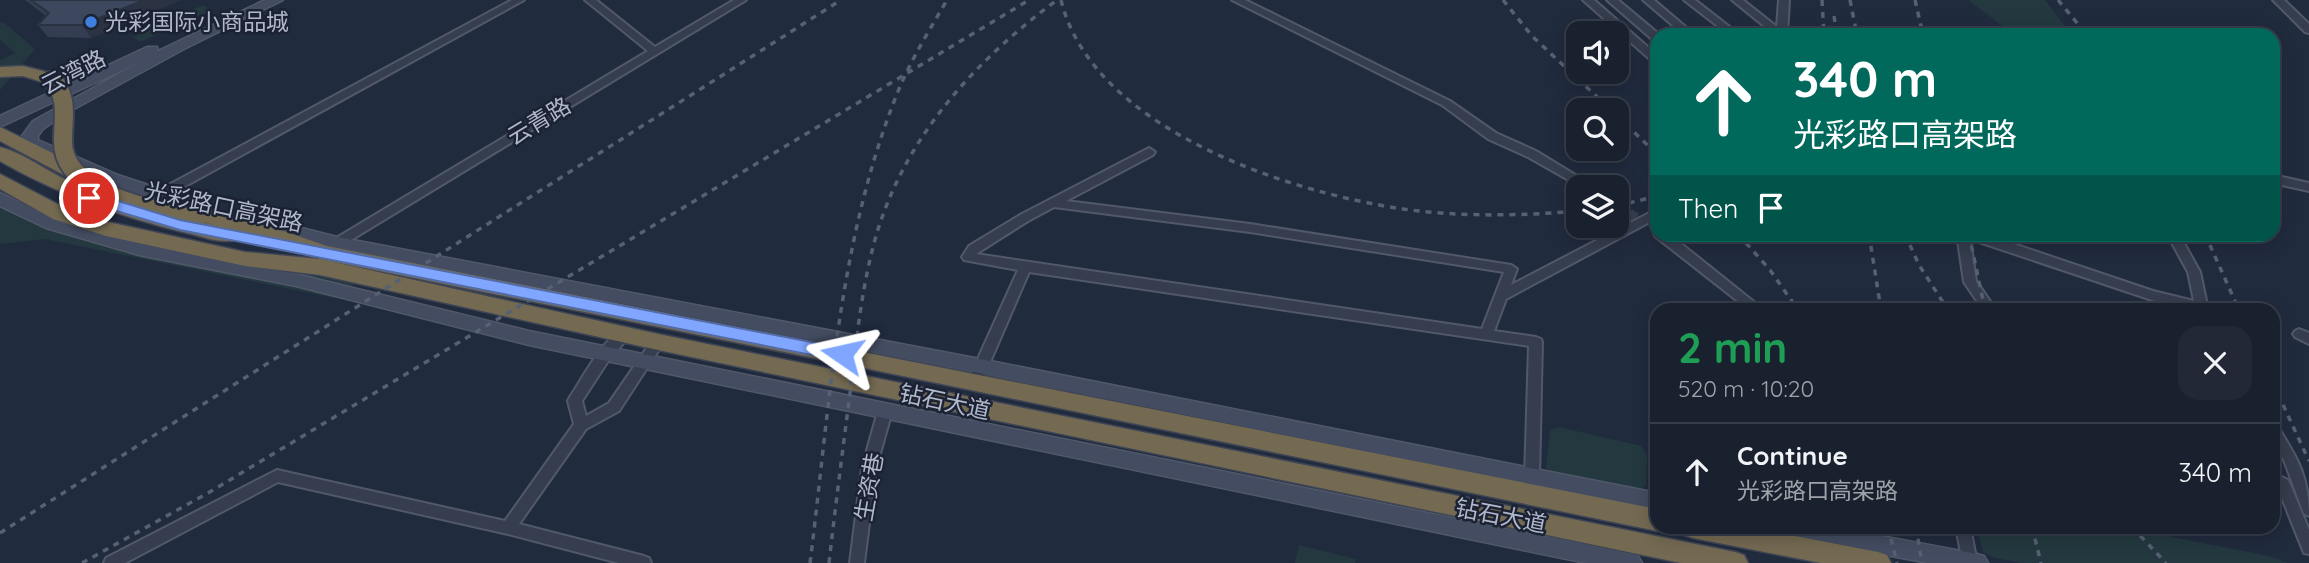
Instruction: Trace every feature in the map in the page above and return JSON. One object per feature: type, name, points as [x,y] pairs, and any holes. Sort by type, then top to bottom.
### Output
[{"type":"highway","points":[[0,72],[36,73],[52,79],[61,89],[66,105],[63,149],[65,163],[73,174],[122,199],[270,243]]},
{"type":"highway","name":"钻石大道","points":[[2,136],[100,185],[132,196],[259,230],[327,255],[623,335],[1695,559],[1735,563]]},
{"type":"highway","name":"光彩路口高架路","points":[[2,136],[51,183],[151,225],[270,243],[327,255]]},
{"type":"highway","name":"光彩路口高架路","points":[[0,167],[40,190],[94,214],[327,255]]},
{"type":"highway","name":"钻石大道","points":[[0,181],[60,214],[106,229],[245,260],[327,255],[869,359],[977,374],[1574,495],[1650,518]]},
{"type":"highway","points":[[1729,534],[1878,563]]},
{"type":"street","name":"云湾路","points":[[2,136],[256,0]]},
{"type":"street","name":"云湾路","points":[[175,43],[276,0]]},
{"type":"street","points":[[156,197],[519,0]]},
{"type":"street","points":[[590,0],[654,51]]},
{"type":"street","name":"云青路","points":[[327,255],[654,51],[741,0]]},
{"type":"street","points":[[1237,0],[1446,103],[1492,136],[1532,154],[1568,175]]},
{"type":"street","points":[[1588,0],[1650,54]]},
{"type":"street","points":[[1612,0],[1650,32]]},
{"type":"street","points":[[1648,0],[1682,28]]},
{"type":"street","points":[[1689,0],[1726,28]]},
{"type":"street","points":[[1737,0],[1773,28]]},
{"type":"street","points":[[2278,0],[2309,30]]},
{"type":"street","points":[[1780,2],[1782,28]]},
{"type":"street","points":[[0,108],[20,106],[175,43]]},
{"type":"street","points":[[175,43],[38,125],[30,136],[32,144],[156,197],[327,255],[398,255],[977,374],[1025,267]]},
{"type":"street","points":[[1149,152],[1054,203],[973,250],[968,257],[1535,342],[1532,478]]},
{"type":"street","points":[[86,169],[132,196]]},
{"type":"street","points":[[2280,181],[2309,187]]},
{"type":"street","points":[[7,203],[60,214]]},
{"type":"street","points":[[7,203],[52,224],[139,249],[296,280],[645,363],[1631,563]]},
{"type":"street","points":[[1054,203],[1250,228],[1511,270],[1487,334]]},
{"type":"street","points":[[1501,296],[1650,216]]},
{"type":"street","points":[[1639,220],[1650,228]]},
{"type":"street","points":[[1669,242],[1749,303]]},
{"type":"street","points":[[1964,242],[1970,282],[1985,303]]},
{"type":"street","points":[[1993,242],[2182,303]]},
{"type":"street","points":[[2177,242],[2194,272],[2200,303]]},
{"type":"street","points":[[327,255],[376,299]]},
{"type":"street","points":[[581,425],[575,401],[605,354],[623,335]]},
{"type":"street","points":[[508,528],[581,425],[614,407],[658,342]]},
{"type":"street","name":"生资巷","points":[[857,563],[869,468],[885,411]]},
{"type":"street","points":[[2280,442],[2290,458],[2309,510]]},
{"type":"street","points":[[1348,449],[1532,478],[1574,495],[1650,501]]},
{"type":"street","points":[[111,563],[277,476],[508,528],[644,563]]},
{"type":"street","points":[[2280,482],[2309,548]]},
{"type":"street","points":[[1823,534],[1973,562],[1965,534]]},
{"type":"green space","points":[[1968,0],[2045,0],[2067,28],[2006,28]]},
{"type":"green space","points":[[203,5],[212,10],[140,42],[133,37]]},
{"type":"green space","points":[[3,22],[35,49],[0,90],[0,60],[15,53],[0,40],[0,23]]},
{"type":"green space","points":[[0,192],[41,214],[181,251],[358,282],[334,298],[45,239],[0,244]]},
{"type":"green space","points":[[1559,427],[1641,446],[1647,456],[1646,485],[1641,490],[1553,473],[1546,468],[1550,431]]},
{"type":"green space","points":[[1979,534],[2157,534],[2273,557],[2288,563],[2021,563],[1992,557],[1983,552]]},
{"type":"green space","points":[[1299,545],[1356,559],[1355,563],[1295,563]]},
{"type":"building","points":[[31,0],[144,0],[82,25],[38,25],[49,13]]},
{"type":"tunnel","points":[[1629,213],[1636,218]]},
{"type":"railway","points":[[0,533],[841,0]]},
{"type":"railway","points":[[906,74],[947,0]]},
{"type":"railway","points":[[906,74],[1029,0]]},
{"type":"railway","points":[[829,563],[863,296],[873,247],[885,209],[901,173],[943,108],[996,50],[1057,0]]},
{"type":"railway","points":[[1061,0],[1080,45],[1111,84],[1152,118],[1200,146],[1252,169],[1305,187],[1403,209],[1490,215],[1566,212]]},
{"type":"railway","points":[[1503,0],[1532,36],[1598,98]]},
{"type":"railway","points":[[1822,0],[1824,28]]},
{"type":"railway","points":[[1850,0],[1856,28]]},
{"type":"railway","points":[[1915,0],[1921,28]]},
{"type":"railway","points":[[2058,0],[2081,28]]},
{"type":"railway","points":[[1834,16],[1836,28]]},
{"type":"railway","points":[[82,563],[208,493],[906,74]]},
{"type":"railway","points":[[810,563],[831,383],[849,263],[878,146],[906,74]]},
{"type":"railway","points":[[1629,127],[1650,147]]},
{"type":"railway","points":[[1629,203],[1650,198]]},
{"type":"railway","points":[[1745,242],[1770,270],[1793,303]]},
{"type":"railway","points":[[1870,242],[1880,303]]},
{"type":"railway","points":[[1909,242],[1919,265],[1943,303]]},
{"type":"railway","points":[[1971,242],[1984,303]]},
{"type":"railway","points":[[2209,242],[2236,303]]},
{"type":"railway","points":[[2280,398],[2309,461]]},
{"type":"railway","points":[[1890,534],[1897,563]]},
{"type":"railway","points":[[1917,534],[1922,563]]},
{"type":"railway","points":[[2034,534],[2041,563]]},
{"type":"railway","points":[[2139,534],[2166,563]]},
{"type":"place","name":"光彩国际小商品城","points":[[91,22]]},
{"type":"route","points":[[89,198],[180,225],[842,354]]}]
